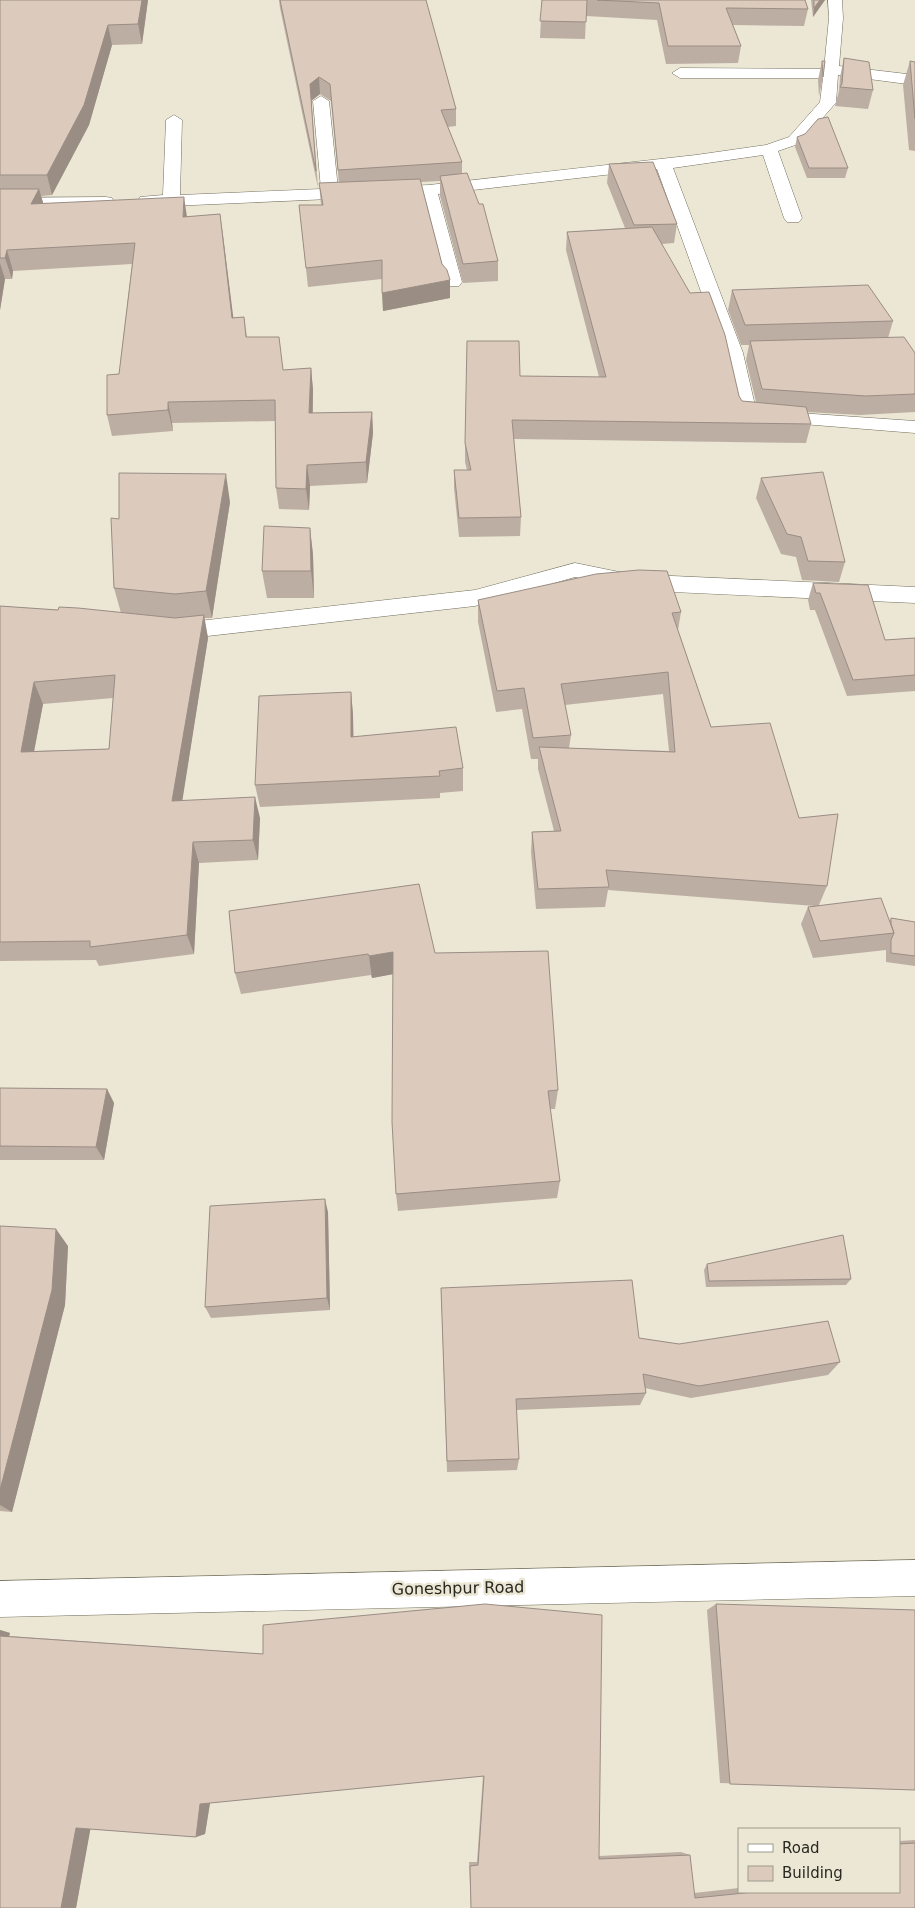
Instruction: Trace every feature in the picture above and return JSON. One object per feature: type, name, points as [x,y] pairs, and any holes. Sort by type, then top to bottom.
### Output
[{"type":"street","points":[[0,203],[171,201],[429,190],[663,164],[770,149],[795,140],[828,103],[836,18],[834,0]]},
{"type":"street","points":[[680,73],[830,72],[915,80]]},
{"type":"street","points":[[321,101],[330,195]]},
{"type":"street","points":[[171,201],[174,120]]},
{"type":"street","points":[[770,149],[793,218]]},
{"type":"street","points":[[663,164],[733,354],[747,415],[915,428]]},
{"type":"street","points":[[429,190],[453,282]]},
{"type":"street","points":[[733,354],[752,353]]},
{"type":"street","points":[[151,628],[180,631],[475,598],[575,570],[629,582],[915,595]]},
{"type":"street","name":"Goneshpur Road","points":[[0,1598],[915,1578]]},
{"type":"building","points":[[0,0],[142,0],[138,24],[108,25],[84,105],[47,175],[0,175]]},
{"type":"building","points":[[280,0],[426,0],[456,109],[441,110],[462,162],[338,170],[330,84],[319,77],[310,84],[316,171]]},
{"type":"building","points":[[542,0],[587,0],[586,22],[540,21]]},
{"type":"building","points":[[597,0],[805,0],[808,9],[726,8],[741,46],[668,46],[659,3]]},
{"type":"building","points":[[814,0],[820,0],[814,8]]},
{"type":"building","points":[[844,58],[869,62],[873,90],[840,87],[842,84]]},
{"type":"building","points":[[822,61],[825,61],[823,77]]},
{"type":"building","points":[[910,61],[915,62],[915,119]]},
{"type":"building","points":[[828,117],[848,168],[809,168],[797,137],[805,134],[818,119]]},
{"type":"building","points":[[653,162],[677,224],[634,225],[609,164]]},
{"type":"building","points":[[467,173],[479,204],[483,204],[498,261],[463,264],[440,176]]},
{"type":"building","points":[[420,179],[442,264],[447,270],[450,280],[382,293],[382,260],[306,268],[299,205],[323,205],[319,183]]},
{"type":"building","points":[[0,189],[39,189],[31,204],[184,197],[183,217],[220,214],[232,318],[244,317],[246,337],[279,337],[283,370],[311,368],[309,413],[372,412],[366,462],[307,465],[306,489],[276,488],[275,400],[168,402],[168,410],[107,415],[107,375],[119,374],[135,243],[7,250],[5,258],[0,258]]},
{"type":"building","points":[[652,227],[690,293],[709,292],[725,335],[739,396],[742,401],[806,407],[811,424],[512,420],[521,517],[459,518],[454,470],[471,470],[465,443],[467,341],[519,341],[520,376],[606,377],[567,232]]},
{"type":"building","points":[[868,285],[893,321],[745,325],[732,290]]},
{"type":"building","points":[[904,337],[915,353],[915,394],[866,396],[762,389],[750,341]]},
{"type":"building","points":[[823,472],[845,562],[808,561],[801,537],[787,534],[761,478]]},
{"type":"building","points":[[119,473],[226,474],[206,591],[175,594],[114,588],[111,518],[119,519]]},
{"type":"building","points":[[264,526],[310,528],[311,571],[262,571]]},
{"type":"building","points":[[639,570],[667,571],[681,612],[672,613],[711,727],[770,723],[799,818],[838,814],[827,886],[606,870],[609,887],[538,889],[532,832],[561,831],[539,747],[675,752],[668,672],[561,684],[571,735],[533,738],[524,688],[497,691],[478,600],[596,574]]},
{"type":"building","points":[[813,583],[868,585],[885,640],[915,638],[915,675],[853,680],[820,593],[816,593]]},
{"type":"building","points":[[0,606],[58,610],[59,607],[78,608],[175,618],[204,615],[172,801],[255,797],[253,840],[193,842],[187,935],[90,947],[90,941],[0,942]],"holes":[[[115,675],[109,749],[21,752],[34,682]]]},
{"type":"building","points":[[351,692],[351,737],[456,727],[463,768],[439,771],[440,776],[255,785],[259,696]]},
{"type":"building","points":[[419,884],[435,953],[548,951],[558,1090],[548,1091],[560,1181],[396,1194],[392,1122],[393,952],[235,973],[229,911]]},
{"type":"building","points":[[881,898],[894,933],[820,941],[808,907]]},
{"type":"building","points":[[891,918],[915,922],[915,956],[891,953],[891,940],[894,933]]},
{"type":"building","points":[[0,1088],[107,1089],[96,1147],[0,1146]]},
{"type":"building","points":[[325,1199],[327,1298],[205,1307],[210,1206]]},
{"type":"building","points":[[0,1226],[56,1229],[52,1290],[0,1490]]},
{"type":"building","points":[[843,1235],[851,1279],[709,1281],[707,1264]]},
{"type":"building","points":[[632,1280],[639,1338],[679,1344],[828,1321],[840,1362],[699,1386],[643,1374],[646,1393],[516,1399],[519,1459],[447,1461],[441,1288]]},
{"type":"building","points":[[485,1604],[602,1615],[599,1859],[690,1855],[695,1898],[744,1893],[900,1893],[900,1844],[915,1843],[915,1908],[471,1908],[470,1866],[478,1865],[484,1776],[200,1804],[196,1837],[76,1828],[61,1908],[0,1908],[0,1636],[263,1654],[263,1625]]},
{"type":"building","points":[[716,1604],[915,1610],[915,1790],[730,1784]]}]
